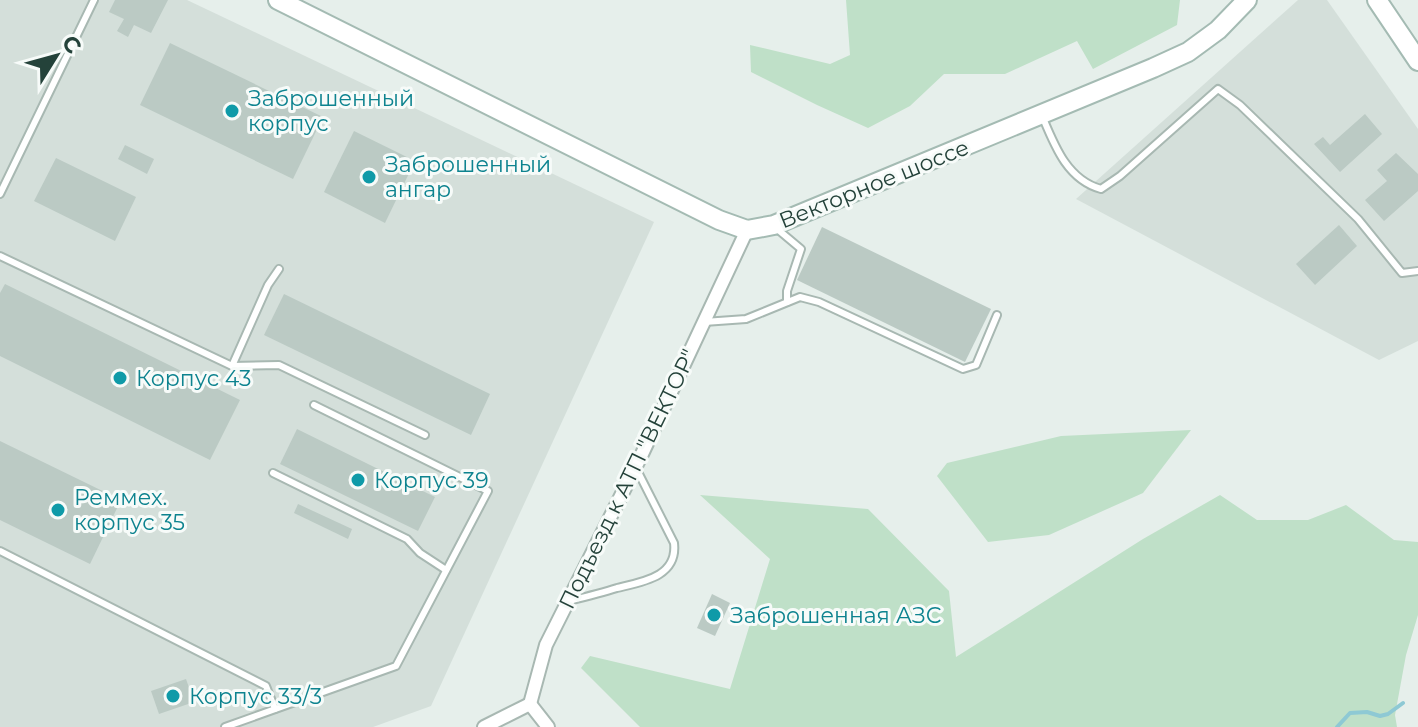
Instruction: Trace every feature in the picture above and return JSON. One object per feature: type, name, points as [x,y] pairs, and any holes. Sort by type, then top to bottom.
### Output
[{"type":"main road","points":[[278,0],[719,220],[747,230]]},
{"type":"main road","name":"Векторное шоссе","points":[[747,230],[774,225],[1042,116],[1188,52],[1218,30],[1247,0]]},
{"type":"main road","points":[[1382,3],[1418,61]]},
{"type":"street","name":"Подъезд к АТП \"ВЕКТОР\"","points":[[530,704],[546,645],[747,230]]},
{"type":"street","points":[[484,727],[530,704],[548,727]]},
{"type":"lane","points":[[0,194],[94,0]]},
{"type":"lane","points":[[1042,116],[1059,154],[1071,170],[1090,186],[1101,189],[1120,176],[1218,89],[1240,105],[1358,219],[1402,273],[1418,271]]},
{"type":"lane","points":[[774,225],[801,249],[787,291],[787,302]]},
{"type":"lane","points":[[0,256],[232,366],[279,365],[425,435]]},
{"type":"lane","points":[[232,366],[268,285],[279,269]]},
{"type":"lane","points":[[704,322],[746,319],[800,297],[819,302],[963,369],[976,365],[997,315]]},
{"type":"lane","points":[[225,727],[396,666],[488,491],[314,405]]},
{"type":"lane","points":[[569,601],[651,580],[672,561],[674,543],[635,466]]},
{"type":"lane","points":[[273,473],[407,539],[420,553],[446,570]]},
{"type":"lane","points":[[0,551],[266,686],[275,709]]},
{"type":"shaded area","points":[[0,0],[187,0],[654,222],[431,706],[373,727],[0,727]]},
{"type":"shaded area","points":[[1298,0],[1327,0],[1418,129],[1418,341],[1379,360],[1076,199]]},
{"type":"green space","points":[[846,0],[1180,0],[1177,25],[1093,69],[1077,41],[1005,74],[944,74],[910,106],[868,128],[751,72],[750,45],[830,64],[850,55]]},
{"type":"green space","points":[[1191,430],[1143,493],[1049,535],[988,542],[937,476],[947,463],[1061,436]]},
{"type":"green space","points":[[700,495],[868,509],[949,591],[956,657],[1143,539],[1220,495],[1257,520],[1308,520],[1346,505],[1394,540],[1418,542],[1418,615],[1406,655],[1395,715],[1397,727],[640,727],[581,668],[590,656],[730,689],[770,559]]},
{"type":"building","points":[[115,0],[168,0],[151,33],[134,25],[128,37],[117,31],[124,19],[109,12]]},
{"type":"building","name":"Заброшенный корпус","points":[[170,43],[323,117],[293,179],[140,105]]},
{"type":"building","points":[[1365,114],[1382,134],[1340,172],[1314,144],[1323,137],[1330,145]]},
{"type":"building","name":"Заброшенный ангар","points":[[354,131],[415,161],[385,223],[324,192]]},
{"type":"building","points":[[125,145],[154,159],[147,174],[118,159]]},
{"type":"building","points":[[1396,153],[1418,174],[1418,191],[1384,221],[1365,200],[1387,181],[1377,170]]},
{"type":"building","points":[[56,158],[136,197],[115,241],[34,201]]},
{"type":"building","points":[[1339,225],[1357,246],[1315,285],[1296,264]]},
{"type":"building","points":[[822,227],[991,309],[965,362],[797,280]]},
{"type":"building","name":"Корпус 43","points":[[5,284],[240,400],[210,460],[0,356],[0,293]]},
{"type":"building","points":[[284,294],[490,394],[471,435],[264,335]]},
{"type":"building","name":"Корпус 39","points":[[297,429],[435,497],[418,531],[280,464]]},
{"type":"building","name":"Реммех. корпус 35","points":[[0,441],[121,500],[90,564],[0,520]]},
{"type":"building","points":[[298,504],[352,529],[348,539],[294,513]]},
{"type":"building","name":"Заброшенная АЗС","points":[[712,594],[730,603],[715,636],[697,628]]},
{"type":"building","name":"Корпус 33/3","points":[[186,679],[194,702],[159,714],[151,691]]},
{"type":"waterway","points":[[1337,727],[1350,713],[1367,712],[1380,716],[1403,703]]},
{"type":"place","name":"Заброшенный корпус","points":[[232,111]]},
{"type":"place","name":"Заброшенный ангар","points":[[369,177]]},
{"type":"place","name":"Корпус 43","points":[[120,378]]},
{"type":"place","name":"Корпус 39","points":[[358,480]]},
{"type":"place","name":"Реммех. корпус 35","points":[[58,510]]},
{"type":"place","name":"Заброшенная АЗС","points":[[714,615]]},
{"type":"place","name":"Корпус 33/3","points":[[173,696]]}]
